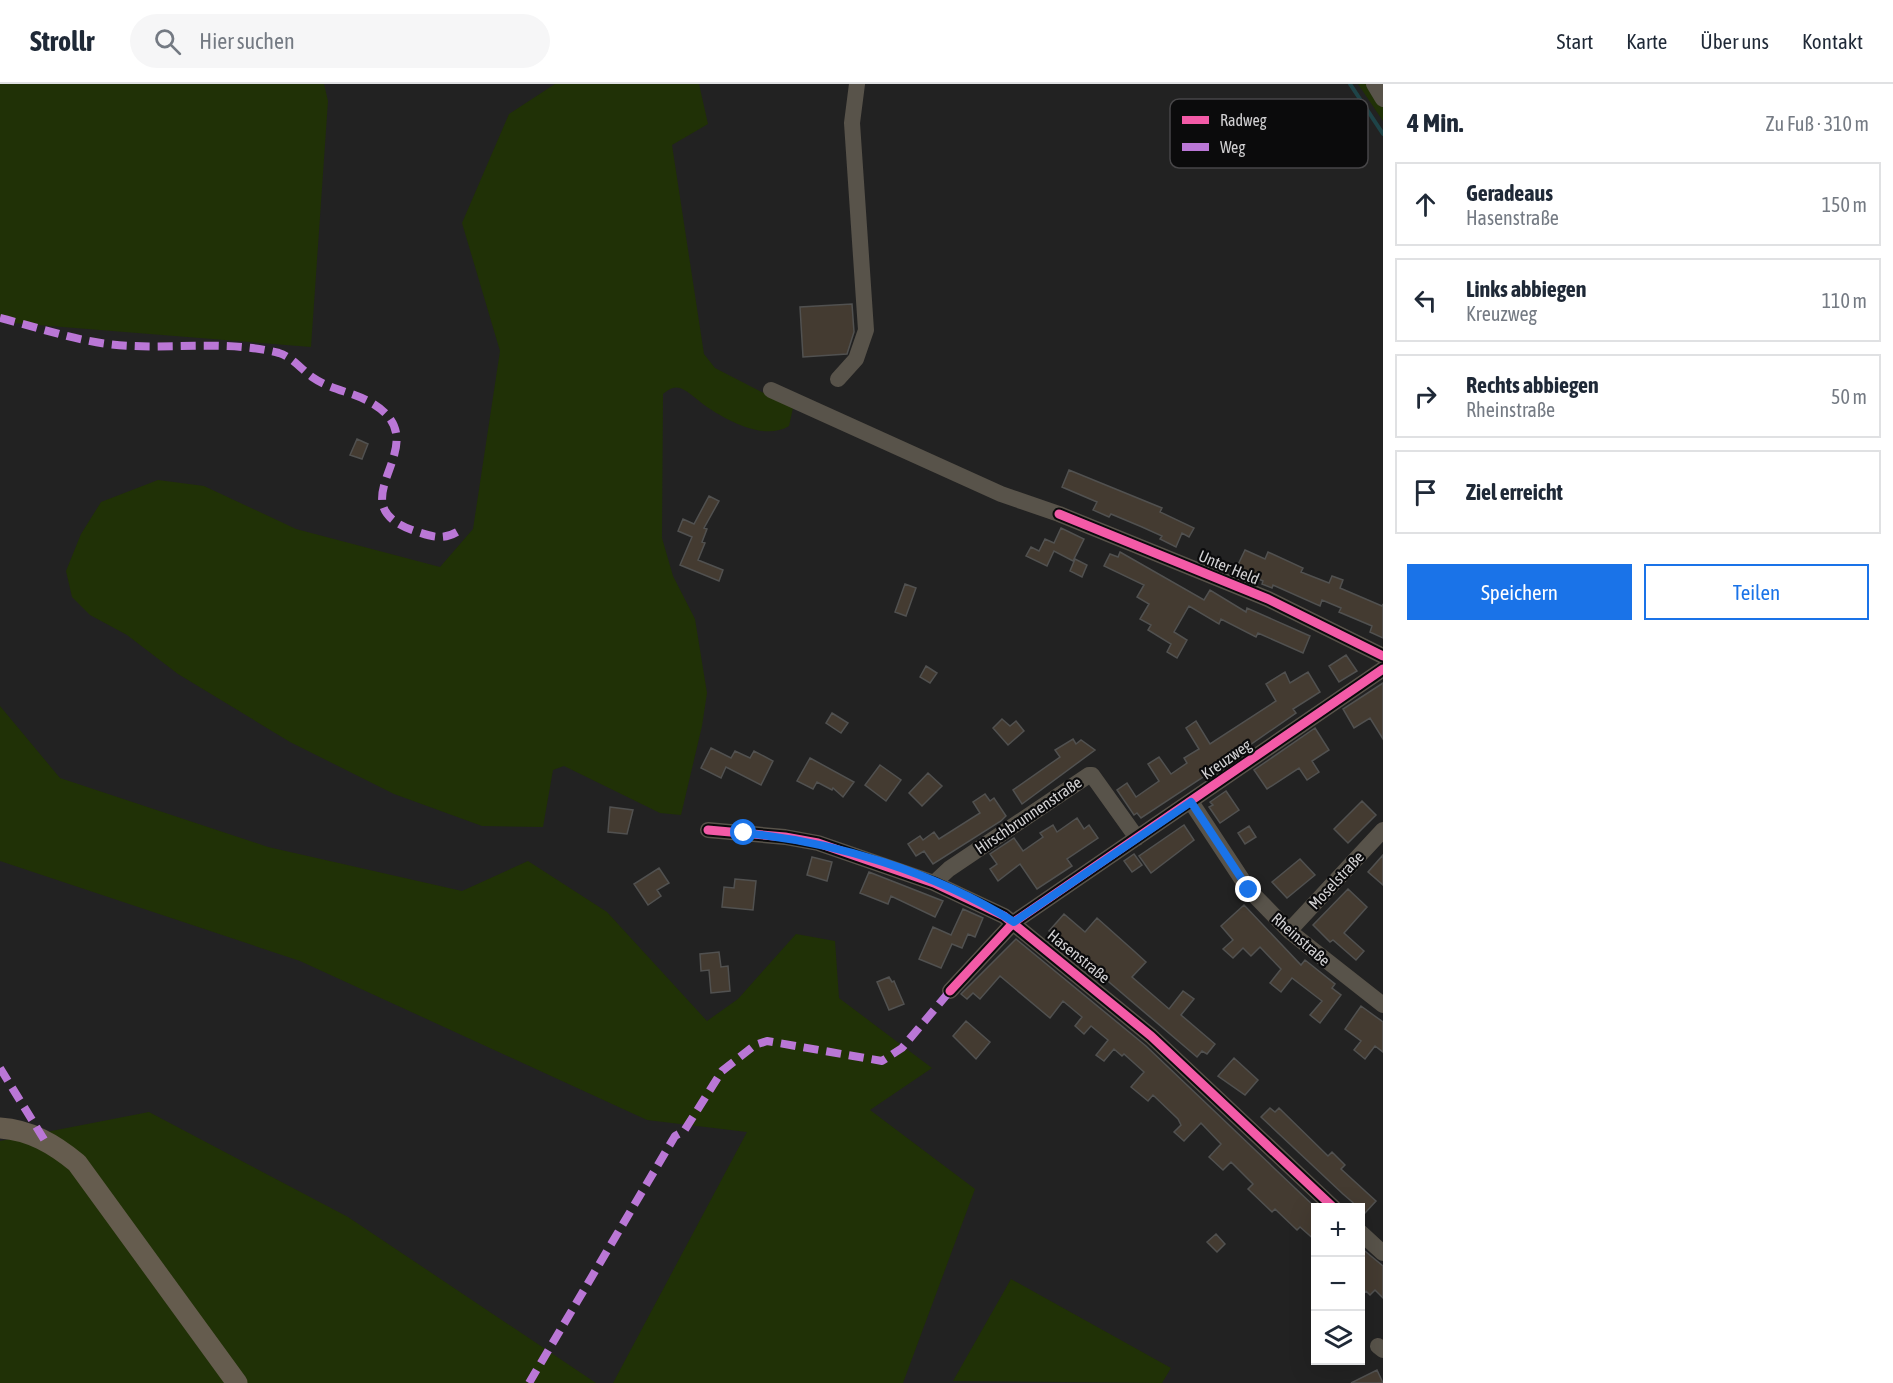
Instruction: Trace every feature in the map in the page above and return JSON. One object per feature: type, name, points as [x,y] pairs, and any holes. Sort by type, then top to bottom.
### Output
[{"type":"main road","points":[[0,1128],[25,1132],[45,1141],[77,1163],[237,1383]]},
{"type":"street","points":[[838,379],[856,359],[866,330],[852,123],[857,84]]},
{"type":"street","points":[[1374,84],[1383,99]]},
{"type":"street","name":"Unter Held","points":[[771,390],[1001,494],[1059,514],[1268,599],[1383,656]]},
{"type":"street","name":"Kreuzweg","points":[[950,991],[1014,922],[1383,669]]},
{"type":"street","name":"Hirschbrunnenstraße","points":[[934,883],[965,858],[1089,775],[1092,775],[1137,838]]},
{"type":"street","name":"Rheinstraße","points":[[1191,802],[1239,877],[1289,931],[1383,1005]]},
{"type":"street","name":"Hasenstraße","points":[[708,830],[785,837],[818,843],[934,883],[1014,922],[1151,1036],[1329,1203]]},
{"type":"street","name":"Moselstraße","points":[[1289,931],[1383,831]]},
{"type":"street","points":[[1365,1237],[1383,1253]]},
{"type":"green space","points":[[0,84],[324,84],[328,101],[311,347],[0,322]]},
{"type":"green space","points":[[555,84],[699,84],[708,124],[672,145],[704,354],[715,368],[793,408],[789,426],[779,430],[758,430],[725,418],[680,388],[673,388],[663,394],[662,538],[673,576],[695,619],[707,693],[702,726],[681,815],[660,813],[564,766],[553,770],[543,827],[482,826],[394,794],[290,742],[178,674],[127,635],[90,615],[72,597],[66,571],[81,534],[101,502],[158,480],[204,486],[296,529],[440,567],[473,529],[500,351],[462,223],[509,114]]},
{"type":"green space","points":[[1358,84],[1383,84],[1383,121]]},
{"type":"green space","points":[[0,706],[60,778],[268,847],[462,891],[528,861],[607,912],[707,1021],[738,999],[796,934],[835,941],[839,998],[932,1068],[870,1110],[975,1189],[903,1383],[613,1383],[747,1132],[647,1120],[300,961],[0,861]]},
{"type":"green space","points":[[149,1112],[348,1217],[596,1383],[0,1383],[0,1141]]},
{"type":"green space","points":[[1011,1279],[1171,1368],[1162,1383],[953,1381]]},
{"type":"building","points":[[852,304],[854,332],[847,354],[803,357],[800,307]]},
{"type":"building","points":[[357,439],[368,444],[362,459],[350,455]]},
{"type":"building","points":[[1069,470],[1162,508],[1160,512],[1194,528],[1189,537],[1182,533],[1176,547],[1160,539],[1162,536],[1142,527],[1111,514],[1109,517],[1093,510],[1097,502],[1062,487]]},
{"type":"building","points":[[709,496],[719,501],[704,528],[707,529],[702,542],[705,543],[698,560],[723,570],[719,581],[680,565],[692,537],[678,531],[683,519],[694,524]]},
{"type":"building","points":[[1061,528],[1084,539],[1073,561],[1054,551],[1047,566],[1026,556],[1031,547],[1039,551],[1045,539],[1054,543]]},
{"type":"building","points":[[1245,550],[1265,559],[1268,552],[1303,568],[1301,572],[1329,583],[1332,576],[1343,580],[1340,588],[1382,606],[1383,604],[1383,638],[1370,632],[1372,626],[1339,612],[1341,608],[1322,600],[1320,606],[1273,585],[1272,588],[1262,584],[1263,581],[1236,569]]},
{"type":"building","points":[[1120,552],[1204,600],[1210,590],[1246,612],[1247,608],[1310,636],[1303,653],[1258,633],[1256,637],[1221,619],[1219,624],[1189,606],[1174,632],[1187,640],[1177,658],[1167,652],[1171,644],[1148,630],[1151,625],[1140,619],[1149,604],[1137,597],[1144,585],[1104,566],[1110,554],[1118,557]]},
{"type":"building","points":[[1075,559],[1087,565],[1082,577],[1070,571]]},
{"type":"building","points":[[905,584],[916,588],[906,616],[895,612]]},
{"type":"building","points":[[1346,655],[1357,671],[1339,682],[1329,666]]},
{"type":"building","points":[[926,666],[937,673],[930,683],[920,677]]},
{"type":"building","points":[[1285,672],[1290,683],[1308,672],[1320,692],[1293,709],[1296,713],[1214,770],[1141,818],[1137,813],[1134,815],[1117,790],[1127,783],[1136,797],[1159,781],[1148,764],[1159,757],[1171,774],[1187,763],[1184,758],[1199,749],[1186,728],[1196,721],[1210,744],[1276,701],[1266,684]]},
{"type":"building","points":[[1383,683],[1383,739],[1370,718],[1354,728],[1343,709]]},
{"type":"building","points":[[832,713],[848,723],[841,733],[826,723]]},
{"type":"building","points":[[1002,719],[1010,726],[1016,721],[1024,731],[1008,745],[993,728]]},
{"type":"building","points":[[1315,728],[1329,750],[1312,761],[1319,772],[1307,780],[1299,768],[1267,789],[1254,770]]},
{"type":"building","points":[[1073,739],[1076,744],[1081,740],[1095,750],[1022,804],[1013,790],[1060,757],[1055,750]]},
{"type":"building","points":[[711,748],[731,758],[735,751],[750,758],[754,751],[773,761],[761,785],[726,767],[721,778],[701,768]]},
{"type":"building","points":[[810,758],[854,782],[843,797],[833,788],[832,790],[817,782],[813,789],[797,781]]},
{"type":"building","points":[[880,765],[901,780],[886,801],[865,785]]},
{"type":"building","points":[[928,773],[942,786],[922,806],[909,793]]},
{"type":"building","points":[[1226,791],[1239,810],[1220,823],[1209,807],[1213,805],[1210,802]]},
{"type":"building","points":[[985,794],[990,801],[994,798],[1006,816],[1001,821],[933,864],[924,851],[916,856],[908,844],[920,836],[923,840],[934,832],[939,839],[980,813],[973,802]]},
{"type":"building","points":[[1362,801],[1376,815],[1348,843],[1334,829]]},
{"type":"building","points":[[610,807],[633,810],[627,834],[608,832]]},
{"type":"building","points":[[1077,818],[1084,829],[1089,825],[1098,838],[1067,859],[1072,866],[1037,889],[1020,864],[998,881],[990,869],[997,864],[990,854],[1014,838],[1023,851],[1043,837],[1040,833],[1053,825],[1057,832]]},
{"type":"building","points":[[1184,825],[1194,840],[1151,873],[1139,856]]},
{"type":"building","points":[[1249,826],[1256,837],[1245,844],[1238,833]]},
{"type":"building","points":[[1134,854],[1142,865],[1132,872],[1124,861]]},
{"type":"building","points":[[1383,855],[1383,885],[1368,872]]},
{"type":"building","points":[[812,857],[832,862],[827,881],[807,875]]},
{"type":"building","points":[[1300,859],[1315,875],[1287,898],[1272,882]]},
{"type":"building","points":[[659,868],[669,883],[657,890],[661,896],[648,905],[634,884]]},
{"type":"building","points":[[869,872],[943,901],[935,917],[891,896],[888,904],[860,893]]},
{"type":"building","points":[[735,879],[756,881],[753,910],[722,907],[724,887],[734,888]]},
{"type":"building","points":[[1348,889],[1367,907],[1344,933],[1364,951],[1356,960],[1333,940],[1330,942],[1313,925]]},
{"type":"building","points":[[1244,905],[1301,965],[1305,960],[1335,984],[1332,988],[1341,995],[1320,1023],[1310,1015],[1322,1001],[1292,978],[1281,992],[1270,983],[1281,969],[1260,947],[1251,956],[1243,948],[1233,958],[1223,949],[1233,940],[1221,926]]},
{"type":"building","points":[[963,909],[983,918],[975,937],[968,934],[962,948],[952,944],[941,968],[919,959],[933,927],[951,935]]},
{"type":"building","points":[[1064,914],[1085,932],[1097,918],[1134,951],[1146,962],[1132,977],[1169,1009],[1183,991],[1194,999],[1181,1015],[1215,1044],[1207,1054],[1202,1051],[1197,1057],[1049,931]]},
{"type":"building","points":[[1016,939],[1146,1046],[1311,1203],[1311,1237],[1300,1227],[1297,1230],[1275,1209],[1272,1212],[1248,1189],[1253,1184],[1231,1162],[1223,1170],[1209,1157],[1221,1144],[1201,1123],[1184,1141],[1174,1132],[1181,1125],[1178,1119],[1153,1095],[1148,1101],[1131,1087],[1144,1072],[1124,1054],[1122,1056],[1114,1049],[1104,1061],[1096,1055],[1108,1040],[1091,1026],[1084,1034],[1075,1026],[1082,1017],[1063,1001],[1050,1018],[1000,976],[980,999],[973,993],[967,999],[961,994]]},
{"type":"building","points":[[719,952],[721,967],[728,966],[730,991],[711,993],[709,970],[701,971],[700,954]]},
{"type":"building","points":[[889,977],[892,982],[894,981],[904,1004],[889,1010],[877,982]]},
{"type":"building","points":[[1361,1006],[1383,1022],[1383,1052],[1375,1046],[1365,1059],[1354,1050],[1361,1041],[1345,1029]]},
{"type":"building","points":[[966,1021],[990,1042],[976,1059],[953,1036]]},
{"type":"building","points":[[1234,1058],[1258,1080],[1245,1095],[1218,1076]]},
{"type":"building","points":[[1270,1108],[1275,1112],[1279,1108],[1328,1156],[1332,1152],[1345,1165],[1341,1169],[1376,1201],[1365,1213],[1365,1203],[1353,1203],[1261,1117]]},
{"type":"building","points":[[1216,1234],[1225,1244],[1217,1252],[1207,1242]]},
{"type":"building","points":[[1365,1251],[1383,1266],[1383,1298],[1375,1290],[1370,1295],[1366,1291]]},
{"type":"building","points":[[1377,1370],[1383,1383],[1351,1383]]},
{"type":"waterway","points":[[1350,84],[1360,99]]},
{"type":"waterway","points":[[1368,111],[1383,134]]},
{"type":"marked path","points":[[0,318],[99,343],[243,347],[284,355],[319,381],[370,402],[390,418],[396,436],[394,454],[383,490],[383,506],[393,520],[418,532],[433,536],[442,537],[457,532]]},
{"type":"marked path","points":[[529,1383],[675,1136],[684,1131],[722,1071],[755,1045],[767,1041],[882,1061],[902,1048],[950,991]]},
{"type":"marked path","points":[[0,1068],[45,1141]]},
{"type":"cycle path","points":[[1059,514],[1268,599],[1383,656]]},
{"type":"cycle path","points":[[950,991],[1014,922],[1383,669]]},
{"type":"cycle path","points":[[708,830],[785,837],[818,843],[934,883],[1004,916],[1151,1036],[1329,1203]]},
{"type":"route","points":[[744,833],[800,839],[883,863],[934,883],[1014,922],[1191,802],[1215,843],[1249,890]]}]
